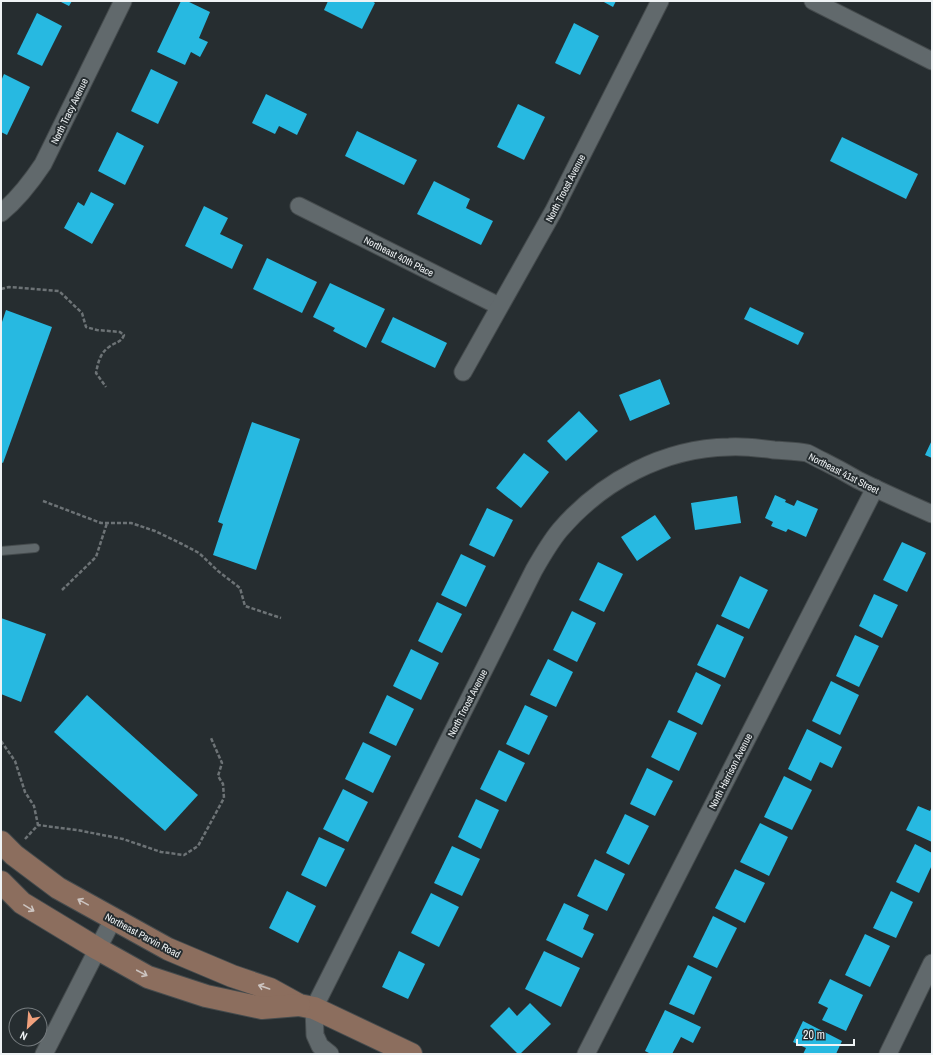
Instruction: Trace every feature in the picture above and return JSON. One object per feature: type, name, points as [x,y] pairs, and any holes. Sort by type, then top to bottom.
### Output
[{"type":"main road","name":"Northeast Parvin Road","points":[[1,842],[14,855],[58,888],[168,949],[232,976],[270,989],[411,1054]]},
{"type":"main road","points":[[1,882],[22,903],[148,977],[206,996],[262,1008],[306,1006]]},
{"type":"street","name":"North Tracy Avenue","points":[[1,213],[12,204],[28,186],[43,164],[123,1]]},
{"type":"street","name":"North Troost Avenue","points":[[463,372],[553,212],[660,1]]},
{"type":"street","points":[[813,1],[932,61]]},
{"type":"street","name":"Northeast 40th Place","points":[[299,206],[499,306]]},
{"type":"street","name":"Northeast 41st Street","points":[[681,454],[704,449],[728,447],[752,447],[808,453],[875,488],[932,514]]},
{"type":"street","name":"North Troost Avenue","points":[[306,1006],[546,549],[560,530],[577,512],[614,482],[635,470],[681,454]]},
{"type":"street","name":"North Harrison Avenue","points":[[586,1054],[875,488]]},
{"type":"street","points":[[44,1054],[113,919]]},
{"type":"street","points":[[888,1054],[932,963]]},
{"type":"street","points":[[306,1006],[320,1046],[330,1054]]},
{"type":"lane","points":[[1,551],[35,548]]},
{"type":"path","points":[[1,289],[9,287],[59,291],[82,312],[86,327],[97,330],[120,332],[124,335],[122,340],[108,347],[100,358],[96,373],[106,387]]},
{"type":"path","points":[[43,501],[101,523],[131,523],[155,531],[199,554],[240,588],[246,606],[281,618]]},
{"type":"path","points":[[62,590],[96,557],[107,523]]},
{"type":"path","points":[[38,825],[71,829],[115,838],[161,852],[184,855],[198,846],[224,798],[223,784],[218,776],[222,764],[211,738]]},
{"type":"path","points":[[1,741],[15,761],[25,792],[34,806],[38,825]]},
{"type":"path","points":[[24,840],[38,825]]},
{"type":"building","points":[[59,1],[72,1],[69,6]]},
{"type":"building","points":[[181,1],[187,1],[210,12],[199,38],[208,42],[200,57],[191,52],[185,65],[157,52]]},
{"type":"building","points":[[328,1],[372,1],[375,3],[362,29],[324,10]]},
{"type":"building","points":[[602,1],[616,1],[613,7]]},
{"type":"building","points":[[37,13],[62,26],[42,66],[17,54]]},
{"type":"building","points":[[574,23],[599,36],[580,75],[555,63]]},
{"type":"building","points":[[151,69],[178,82],[158,124],[131,111]]},
{"type":"building","points":[[4,74],[30,87],[7,135],[1,132],[1,81]]},
{"type":"building","points":[[266,94],[307,114],[297,135],[279,126],[275,134],[252,123]]},
{"type":"building","points":[[518,104],[545,117],[524,160],[497,147]]},
{"type":"building","points":[[357,131],[417,160],[404,185],[345,156]]},
{"type":"building","points":[[117,132],[144,146],[125,185],[98,171]]},
{"type":"building","points":[[842,137],[918,174],[906,199],[830,161]]},
{"type":"building","points":[[434,181],[470,199],[466,208],[493,221],[481,245],[417,214]]},
{"type":"building","points":[[91,192],[114,204],[92,244],[64,228],[78,202],[84,206]]},
{"type":"building","points":[[204,206],[228,218],[220,234],[243,245],[232,269],[185,246]]},
{"type":"building","points":[[267,258],[317,282],[302,313],[253,289]]},
{"type":"building","points":[[330,283],[385,309],[366,348],[333,331],[335,328],[313,317]]},
{"type":"building","points":[[750,307],[804,333],[798,345],[744,319]]},
{"type":"building","points":[[6,310],[52,327],[3,463],[1,462],[1,325]]},
{"type":"building","points":[[393,317],[447,343],[435,368],[381,342]]},
{"type":"building","points":[[660,379],[670,404],[630,421],[619,395]]},
{"type":"building","points":[[579,411],[598,431],[566,461],[547,441]]},
{"type":"building","points":[[252,422],[300,439],[256,570],[213,555],[223,524],[218,522]]},
{"type":"building","points":[[932,440],[932,458],[925,455]]},
{"type":"building","points":[[524,453],[549,472],[521,508],[496,488]]},
{"type":"building","points":[[775,495],[794,506],[797,500],[818,509],[806,537],[788,529],[786,532],[771,526],[773,522],[765,518]]},
{"type":"building","points":[[737,496],[741,523],[695,530],[691,503]]},
{"type":"building","points":[[487,508],[513,520],[494,557],[469,545]]},
{"type":"building","points":[[655,515],[671,538],[637,561],[621,537]]},
{"type":"building","points":[[902,542],[926,553],[907,592],[883,580]]},
{"type":"building","points":[[461,554],[486,566],[466,607],[441,595]]},
{"type":"building","points":[[598,562],[623,574],[604,612],[579,600]]},
{"type":"building","points":[[740,576],[768,590],[749,629],[721,616]]},
{"type":"building","points":[[874,594],[898,605],[882,638],[859,626]]},
{"type":"building","points":[[437,602],[462,614],[442,653],[418,641]]},
{"type":"building","points":[[572,611],[596,623],[577,662],[553,650]]},
{"type":"building","points":[[1,618],[46,634],[21,702],[1,694]]},
{"type":"building","points":[[717,624],[744,637],[725,678],[697,665]]},
{"type":"building","points":[[855,635],[879,646],[859,687],[836,676]]},
{"type":"building","points":[[411,649],[439,663],[421,700],[393,686]]},
{"type":"building","points":[[548,659],[573,672],[556,707],[530,695]]},
{"type":"building","points":[[696,672],[721,685],[702,725],[677,712]]},
{"type":"building","points":[[831,681],[859,695],[840,735],[812,721]]},
{"type":"building","points":[[87,695],[198,795],[165,831],[54,732]]},
{"type":"building","points":[[387,695],[414,709],[396,746],[369,733]]},
{"type":"building","points":[[525,705],[548,716],[529,755],[506,744]]},
{"type":"building","points":[[669,720],[697,733],[679,771],[651,757]]},
{"type":"building","points":[[807,729],[842,747],[832,768],[820,762],[811,781],[788,769]]},
{"type":"building","points":[[363,742],[391,756],[373,793],[345,779]]},
{"type":"building","points":[[499,750],[525,763],[506,802],[480,789]]},
{"type":"building","points":[[647,768],[673,781],[655,816],[630,804]]},
{"type":"building","points":[[784,776],[812,790],[792,830],[764,817]]},
{"type":"building","points":[[343,789],[368,802],[348,842],[323,829]]},
{"type":"building","points":[[476,799],[499,810],[481,849],[458,837]]},
{"type":"building","points":[[918,806],[930,811],[932,807],[932,842],[906,830]]},
{"type":"building","points":[[625,814],[649,826],[629,865],[606,853]]},
{"type":"building","points":[[760,823],[788,837],[769,876],[740,862]]},
{"type":"building","points":[[319,837],[345,849],[326,887],[301,875]]},
{"type":"building","points":[[915,844],[932,853],[932,865],[919,893],[896,882]]},
{"type":"building","points":[[452,846],[480,859],[462,896],[434,883]]},
{"type":"building","points":[[595,859],[625,874],[607,911],[577,896]]},
{"type":"building","points":[[735,869],[765,883],[745,923],[715,908]]},
{"type":"building","points":[[287,891],[316,906],[298,943],[269,928]]},
{"type":"building","points":[[891,891],[913,902],[896,938],[873,928]]},
{"type":"building","points":[[431,893],[459,907],[439,947],[411,933]]},
{"type":"building","points":[[564,903],[589,915],[583,929],[594,934],[582,958],[546,940]]},
{"type":"building","points":[[713,916],[737,928],[717,968],[693,957]]},
{"type":"building","points":[[865,934],[890,946],[870,987],[845,975]]},
{"type":"building","points":[[399,951],[425,964],[408,999],[382,987]]},
{"type":"building","points":[[544,951],[580,968],[561,1007],[525,989]]},
{"type":"building","points":[[688,965],[712,977],[694,1015],[669,1004]]},
{"type":"building","points":[[830,979],[863,995],[846,1031],[822,1020],[828,1008],[818,1003]]},
{"type":"building","points":[[530,1003],[551,1024],[520,1054],[518,1054],[490,1026],[509,1007],[517,1016]]},
{"type":"building","points":[[665,1010],[701,1027],[693,1043],[681,1037],[672,1054],[651,1054],[645,1051]]},
{"type":"building","points":[[803,1021],[842,1041],[836,1054],[803,1054],[806,1048],[793,1042]]}]
